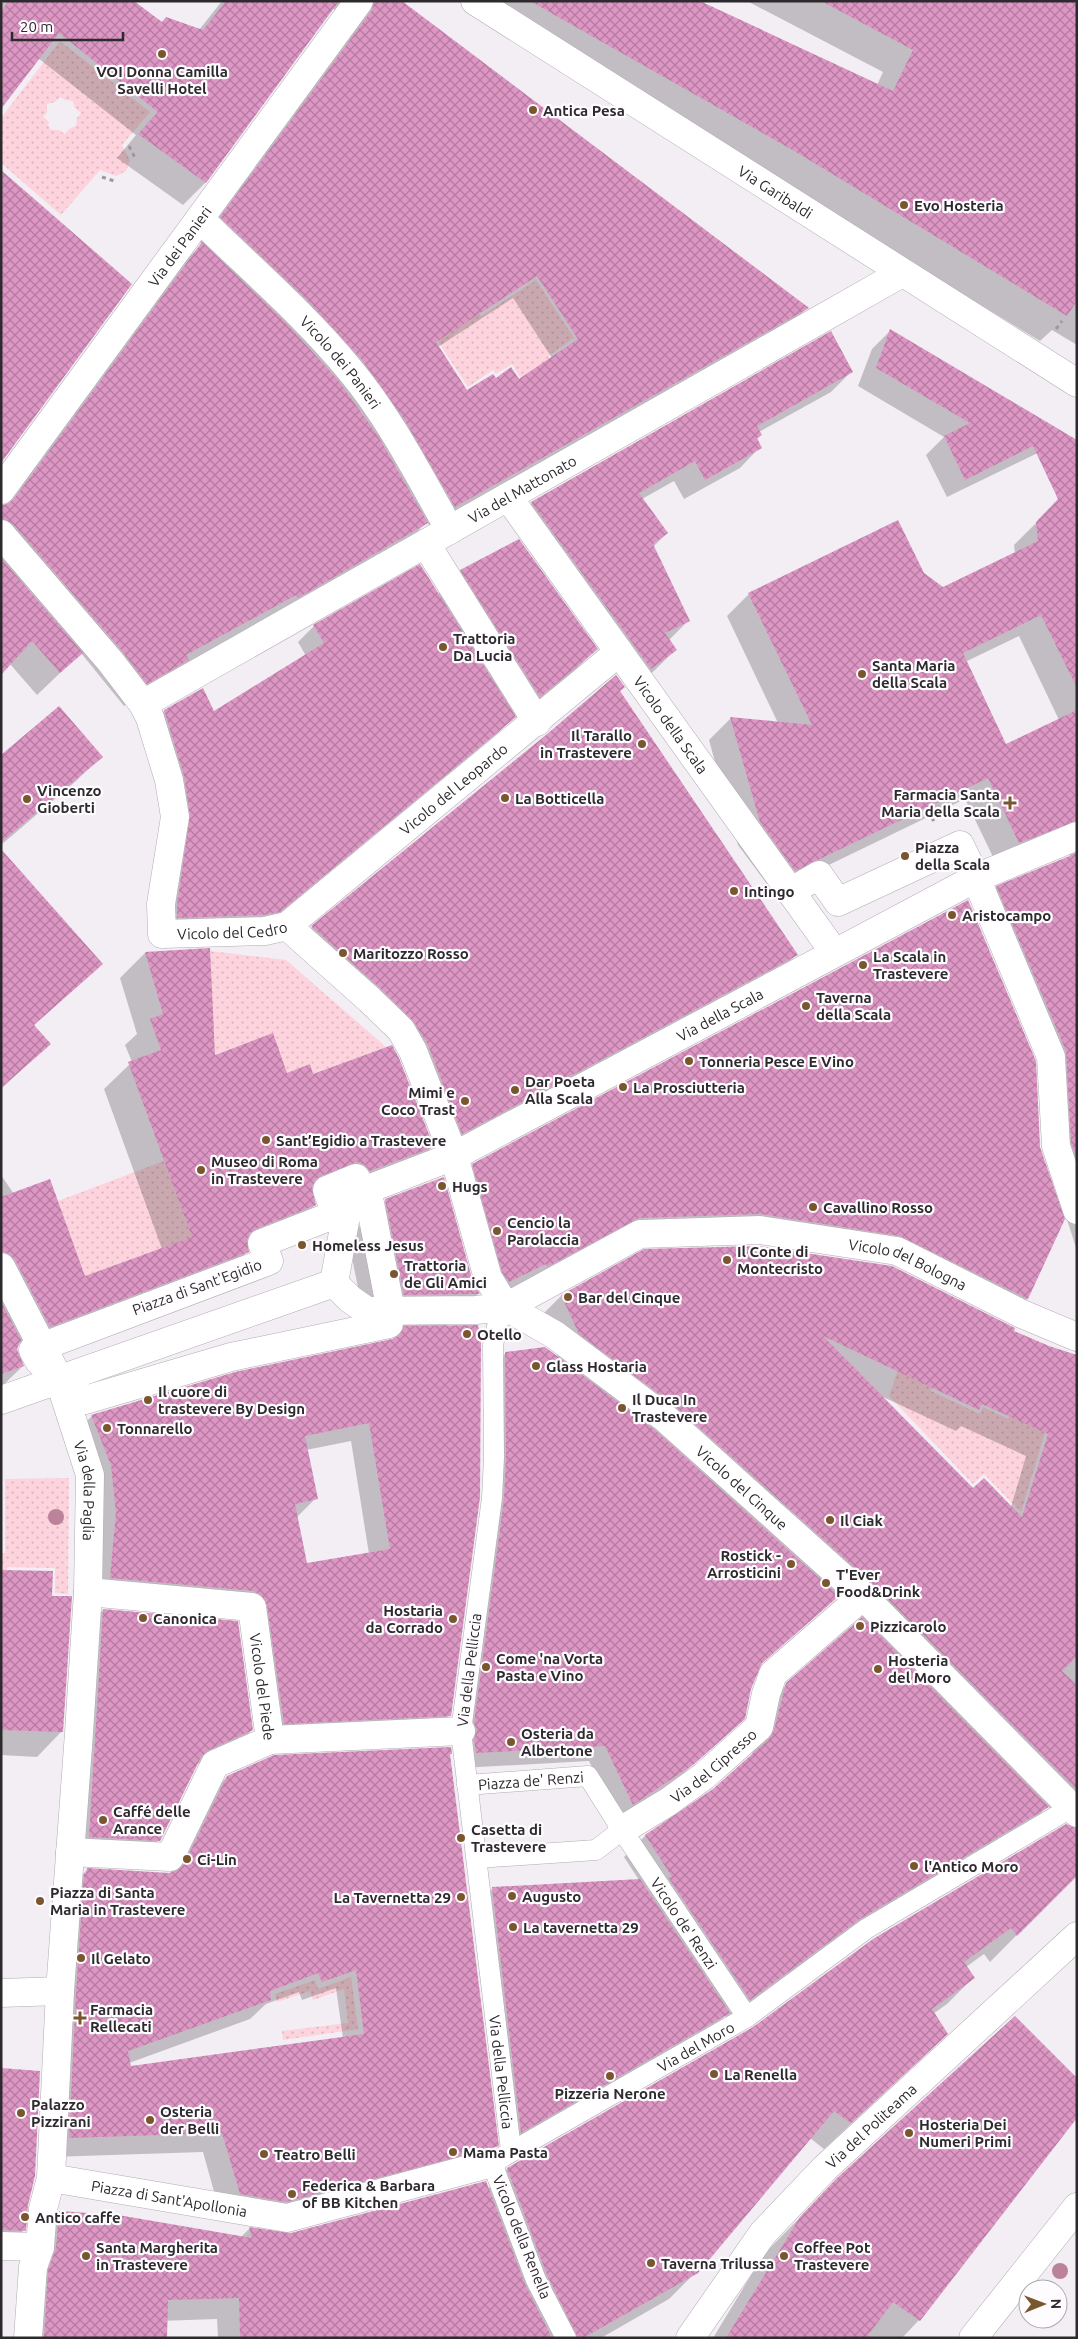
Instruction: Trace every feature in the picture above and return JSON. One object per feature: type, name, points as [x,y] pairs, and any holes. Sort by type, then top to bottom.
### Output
[{"type":"street","name":"Via dei Panieri","points":[[1,490],[359,1]]},
{"type":"street","name":"Via Garibaldi","points":[[475,1],[1077,383]]},
{"type":"street","name":"Vicolo dei Panieri","points":[[200,219],[315,330],[350,370],[388,421],[450,530]]},
{"type":"street","name":"Via del Mattonato","points":[[144,704],[902,273]]},
{"type":"street","name":"Vicolo della Scala","points":[[508,497],[834,952]]},
{"type":"street","name":"Vicolo del Cedro","points":[[1,534],[90,636],[144,704],[163,756],[175,816],[161,904],[162,934],[265,930],[287,926],[401,1030],[413,1051],[454,1156]]},
{"type":"street","points":[[426,544],[537,722]]},
{"type":"street","name":"Vicolo del Leopardo","points":[[287,926],[537,722],[619,652]]},
{"type":"street","name":"Via della Scala","points":[[362,1191],[454,1156],[976,878],[1077,836]]},
{"type":"street","points":[[790,892],[819,875],[838,902],[960,845],[976,878],[1051,1056],[1056,1146],[1077,1210]]},
{"type":"street","name":"Vicolo del Cinque","points":[[454,1156],[488,1278],[506,1307],[555,1335],[665,1418],[863,1596],[1075,1808]]},
{"type":"street","name":"Piazza di Sant'Egidio","points":[[43,1346],[269,1261],[262,1243],[336,1214],[327,1190],[356,1178],[362,1191]]},
{"type":"street","points":[[59,1379],[85,1400],[231,1357],[389,1324],[389,1301],[370,1204],[362,1191],[349,1199],[334,1282]]},
{"type":"street","name":"Vicolo del Bologna","points":[[506,1307],[640,1234],[760,1230],[896,1251],[1022,1314],[1077,1337]]},
{"type":"street","name":"Via della Paglia","points":[[1,1267],[59,1379],[90,1475],[88,1592],[70,1852]]},
{"type":"street","points":[[334,1282],[367,1311],[389,1312],[506,1307]]},
{"type":"street","points":[[1,1400],[334,1282]]},
{"type":"street","name":"Vicolo del Piede","points":[[88,1592],[252,1606],[270,1740],[461,1730]]},
{"type":"street","name":"Via del Cipresso","points":[[622,1830],[668,1802],[704,1776],[760,1727],[766,1694],[773,1674],[863,1596]]},
{"type":"street","points":[[28,2338],[33,2267],[40,2247],[43,2209],[50,2178],[70,1852],[170,1857],[215,1764],[270,1740]]},
{"type":"street","name":"Via del Politeama","points":[[690,2338],[763,2234],[825,2168],[1077,1936]]},
{"type":"street","points":[[1,1993],[60,1991]]},
{"type":"street","name":"Via del Moro","points":[[287,2218],[501,2156]]},
{"type":"street","name":"Piazza di Sant'Apollonia","points":[[50,2178],[287,2218]]},
{"type":"street","points":[[973,2338],[1077,2207]]},
{"type":"street","points":[[1,2246],[40,2247]]},
{"type":"lane","name":"Via della Pelliccia","points":[[501,2156],[477,1858],[461,1730],[492,1498],[493,1345],[498,1322],[506,1307]]},
{"type":"lane","name":"Piazza de' Renzi","points":[[467,1785],[588,1776],[622,1830]]},
{"type":"lane","name":"Via del Moro","points":[[501,2156],[747,2016],[866,1929],[1075,1808]]},
{"type":"lane","points":[[477,1858],[596,1850],[622,1830]]},
{"type":"lane","name":"Vicolo de' Renzi","points":[[622,1830],[747,2016]]},
{"type":"lane","name":"Vicolo della Renella","points":[[501,2156],[536,2280],[566,2338]]},
{"type":"path","points":[[129,146],[136,160]]},
{"type":"path","points":[[102,177],[117,182]]},
{"type":"path","points":[[1054,332],[1062,321]]},
{"type":"shaded area","points":[[60,41],[150,112],[122,145],[130,160],[126,171],[116,176],[100,170],[61,215],[1,163],[1,118]],"holes":[[[60,97],[73,101],[75,108],[81,113],[77,118],[76,126],[69,129],[65,134],[59,130],[51,130],[48,125],[49,122],[43,117],[47,112],[47,104],[55,102]]]},
{"type":"shaded area","points":[[536,280],[574,338],[548,356],[555,366],[525,385],[512,364],[496,374],[493,370],[468,387],[422,317],[464,290],[481,316]]},
{"type":"shaded area","points":[[210,951],[286,960],[386,1047],[313,1074],[310,1064],[287,1073],[273,1034],[213,1055],[213,1111]]},
{"type":"shaded area","points":[[164,1161],[192,1237],[85,1276],[58,1201]]},
{"type":"shaded area","points":[[902,1358],[940,1372],[931,1391],[980,1414],[983,1407],[1008,1419],[1014,1407],[1048,1422],[1021,1512],[984,1474],[973,1484],[889,1396]]},
{"type":"shaded area","points":[[69,1478],[68,1594],[55,1593],[55,1568],[7,1567],[7,1585],[1,1585],[1,1553],[5,1553],[5,1479]]},
{"type":"shaded area","points":[[351,1977],[358,2029],[283,2040],[282,2031],[348,2023],[344,1989],[313,2000],[310,1991],[277,2002],[275,1994],[315,1980],[318,1989]]},
{"type":"building","points":[[9,1],[134,1],[162,22],[166,17],[203,30],[226,1],[339,1],[206,183],[138,134],[158,112],[59,33],[1,109],[1,11]]},
{"type":"building","points":[[374,1],[402,1],[809,308],[455,507],[404,419],[362,360],[307,300],[220,217],[372,10]],"holes":[[[537,276],[578,339],[519,379],[511,367],[496,378],[493,374],[467,390],[436,342]]]},
{"type":"building","points":[[530,1],[700,1],[893,91],[913,50],[821,1],[1077,1],[1077,301],[1067,316],[796,152]]},
{"type":"building","points":[[1,170],[132,284],[1,463]]},
{"type":"building","points":[[202,242],[285,322],[338,380],[378,436],[428,523],[298,598],[296,595],[186,655],[189,660],[147,684],[122,651],[13,524],[1,519],[1,505],[8,504],[14,499]]},
{"type":"building","points":[[890,329],[1077,440],[1077,688],[1041,615],[963,653],[1006,744],[1077,710],[1077,821],[1019,843],[988,778],[795,871],[760,822],[730,717],[812,725],[748,593],[898,520],[924,573],[943,587],[1038,541],[1036,522],[1058,499],[1033,446],[965,480],[944,436],[970,423],[876,368]]},
{"type":"building","points":[[831,331],[853,372],[757,426],[762,435],[757,438],[762,448],[705,480],[695,461],[639,493],[668,533],[653,544],[690,621],[665,633],[677,650],[651,669],[531,502]]},
{"type":"building","points":[[519,539],[598,649],[540,697],[460,570]]},
{"type":"building","points":[[1,558],[83,653],[60,673],[32,641],[1,675]]},
{"type":"building","points":[[420,564],[516,717],[280,912],[263,915],[177,918],[177,905],[190,815],[184,776],[164,710],[203,688],[214,711],[324,643],[313,625]]},
{"type":"building","points":[[616,675],[625,687],[620,691],[798,955],[462,1134],[428,1045],[414,1022],[380,988],[311,926],[546,735]]},
{"type":"building","name":"Vincenzo Gioberti","points":[[59,706],[103,757],[1,842],[1,755]]},
{"type":"building","points":[[1,849],[103,964],[34,1025],[51,1044],[1,1088]]},
{"type":"building","points":[[1077,853],[1077,1159],[1071,1143],[1066,1051],[996,886]]},
{"type":"building","points":[[968,900],[1036,1061],[1040,1147],[1065,1219],[1028,1299],[900,1236],[760,1214],[639,1218],[547,1267],[546,1264],[509,1282],[502,1272],[472,1164]]},
{"type":"building","points":[[210,948],[215,1055],[273,1033],[287,1073],[310,1064],[313,1074],[392,1045],[399,1058],[434,1147],[370,1171],[365,1165],[357,1162],[321,1176],[315,1180],[312,1187],[316,1205],[250,1233],[247,1240],[249,1252],[50,1327],[15,1260],[9,1254],[1,1251],[1,1197],[50,1179],[85,1276],[192,1237],[128,1062],[161,1050],[150,1019],[163,1014],[145,952]]},
{"type":"building","points":[[444,1177],[473,1282],[480,1294],[404,1295],[385,1199]]},
{"type":"building","points":[[759,1246],[892,1266],[1015,1328],[1014,1331],[1049,1346],[1077,1355],[1077,1656],[1062,1671],[1077,1685],[1077,1790],[873,1584],[675,1406],[579,1334],[561,1295],[644,1249]],"holes":[[[823,1336],[979,1410],[982,1404],[1048,1434],[1022,1517],[984,1478],[973,1488]]]},
{"type":"building","points":[[1,1301],[21,1340],[17,1349],[24,1366],[1,1374]]},
{"type":"building","points":[[478,1325],[481,1342],[480,1497],[451,1716],[284,1724],[267,1605],[260,1594],[253,1591],[110,1578],[116,1512],[111,1465],[91,1415],[235,1372],[392,1339],[399,1336],[404,1326]],"holes":[[[369,1423],[390,1549],[307,1563],[295,1504],[318,1499],[305,1436]]]},
{"type":"building","points":[[545,1347],[655,1430],[839,1596],[762,1663],[751,1689],[745,1719],[694,1764],[633,1805],[605,1746],[476,1753],[474,1739],[477,1730],[474,1723],[504,1499],[506,1457],[505,1352]]},
{"type":"building","points":[[1,1570],[53,1571],[52,1596],[72,1596],[63,1732],[1,1730]]},
{"type":"building","points":[[103,1609],[238,1621],[253,1730],[209,1750],[201,1757],[160,1841],[89,1837]]},
{"type":"building","points":[[862,1617],[1049,1807],[860,1919],[750,2000],[668,1877],[672,1877],[645,1835],[713,1789],[769,1739],[774,1730],[786,1683]]},
{"type":"building","points":[[451,1747],[452,1754],[450,1754],[499,2146],[286,2202],[240,2194],[222,2133],[69,2138],[76,1992],[84,1874],[86,1874],[87,1868],[169,1873],[178,1870],[184,1864],[227,1776],[274,1755]],"holes":[[[356,1970],[364,2034],[131,2066],[128,2051],[271,2000],[270,1991],[318,1973],[322,1982]]]},
{"type":"building","points":[[1066,1824],[1077,1828],[1077,1876],[1017,1936],[1011,1928],[964,1962],[975,1978],[932,2009],[948,2034],[851,2123],[834,2111],[698,2273],[583,2338],[578,2338],[547,2275],[507,2168],[753,2027],[873,1939]]},
{"type":"building","points":[[640,1879],[730,2013],[521,2133],[492,1887]]},
{"type":"building","points":[[1015,2016],[1077,2078],[1077,2118],[920,2321],[893,2302],[866,2338],[726,2338],[800,2217],[836,2179]]},
{"type":"building","points":[[1,2068],[40,2071],[35,2176],[28,2205],[26,2231],[1,2230]]},
{"type":"building","points":[[486,2181],[525,2284],[552,2338],[240,2338],[239,2298],[168,2300],[167,2338],[44,2338],[48,2270],[56,2248],[59,2211],[118,2215],[252,2238],[249,2227],[291,2233]]},
{"type":"place","name":"VOI Donna Camilla Savelli Hotel","points":[[162,54]]},
{"type":"place","name":"Antica Pesa","points":[[533,110]]},
{"type":"place","name":"Evo Hosteria","points":[[904,205]]},
{"type":"place","name":"Trattoria Da Lucia","points":[[443,647]]},
{"type":"place","name":"Santa Maria della Scala","points":[[862,674]]},
{"type":"place","name":"Il Tarallo in Trastevere","points":[[642,744]]},
{"type":"place","name":"La Botticella","points":[[505,798]]},
{"type":"place","name":"Vincenzo Gioberti","points":[[27,799]]},
{"type":"place","name":"Farmacia Santa Maria della Scala","points":[[1010,803]]},
{"type":"place","name":"Piazza della Scala","points":[[905,856]]},
{"type":"place","name":"Intingo","points":[[734,891]]},
{"type":"place","name":"Aristocampo","points":[[952,915]]},
{"type":"place","name":"Maritozzo Rosso","points":[[343,953]]},
{"type":"place","name":"La Scala in Trastevere","points":[[863,965]]},
{"type":"place","name":"Taverna della Scala","points":[[806,1006]]},
{"type":"place","name":"Tonneria Pesce E Vino","points":[[689,1061]]},
{"type":"place","name":"La Prosciutteria","points":[[623,1087]]},
{"type":"place","name":"Dar Poeta Alla Scala","points":[[515,1090]]},
{"type":"place","name":"Mimi e Coco Trast","points":[[465,1101]]},
{"type":"place","name":"Sant’Egidio a Trastevere","points":[[266,1140]]},
{"type":"place","name":"Museo di Roma in Trastevere","points":[[201,1170]]},
{"type":"place","name":"Hugs","points":[[442,1186]]},
{"type":"place","name":"Cavallino Rosso","points":[[813,1207]]},
{"type":"place","name":"Cencio la Parolaccia","points":[[497,1231]]},
{"type":"place","name":"Homeless Jesus","points":[[302,1245]]},
{"type":"place","name":"Il Conte di Montecristo","points":[[727,1260]]},
{"type":"place","name":"Trattoria de Gli Amici","points":[[394,1274]]},
{"type":"place","name":"Bar del Cinque","points":[[568,1297]]},
{"type":"place","name":"Otello","points":[[467,1334]]},
{"type":"place","name":"Glass Hostaria","points":[[536,1366]]},
{"type":"place","name":"Il cuore di trastevere By Design","points":[[148,1400]]},
{"type":"place","name":"Il Duca In Trastevere","points":[[622,1408]]},
{"type":"place","name":"Tonnarello","points":[[107,1428]]},
{"type":"place","name":"Il Ciak","points":[[830,1520]]},
{"type":"place","name":"Rostick - Arrosticini","points":[[791,1564]]},
{"type":"place","name":"T'Ever Food&Drink","points":[[826,1583]]},
{"type":"place","name":"Canonica","points":[[143,1618]]},
{"type":"place","name":"Hostaria da Corrado","points":[[453,1619]]},
{"type":"place","name":"Pizzicarolo","points":[[860,1626]]},
{"type":"place","name":"Come 'na Vorta Pasta e Vino","points":[[486,1667]]},
{"type":"place","name":"Hosteria del Moro","points":[[878,1669]]},
{"type":"place","name":"Osteria da Albertone","points":[[511,1742]]},
{"type":"place","name":"Caffé delle Arance","points":[[103,1820]]},
{"type":"place","name":"Casetta di Trastevere","points":[[461,1838]]},
{"type":"place","name":"Ci-Lin","points":[[187,1859]]},
{"type":"place","name":"l'Antico Moro","points":[[914,1866]]},
{"type":"place","name":"Augusto","points":[[512,1896]]},
{"type":"place","name":"La Tavernetta 29","points":[[461,1897]]},
{"type":"place","name":"Piazza di Santa Maria in Trastevere","points":[[40,1901]]},
{"type":"place","name":"La tavernetta 29","points":[[513,1927]]},
{"type":"place","name":"Il Gelato","points":[[81,1958]]},
{"type":"place","name":"Farmacia Rellecati","points":[[80,2018]]},
{"type":"place","name":"La Renella","points":[[714,2074]]},
{"type":"place","name":"Pizzeria Nerone","points":[[610,2076]]},
{"type":"place","name":"Palazzo Pizzirani","points":[[21,2113]]},
{"type":"place","name":"Osteria der Belli","points":[[150,2120]]},
{"type":"place","name":"Hosteria Dei Numeri Primi","points":[[909,2133]]},
{"type":"place","name":"Mama Pasta","points":[[453,2152]]},
{"type":"place","name":"Teatro Belli","points":[[264,2154]]},
{"type":"place","name":"Federica & Barbara of BB Kitchen","points":[[292,2194]]},
{"type":"place","name":"Antico caffe","points":[[25,2217]]},
{"type":"place","name":"Santa Margherita in Trastevere","points":[[86,2256]]},
{"type":"place","name":"Coffee Pot Trastevere","points":[[784,2256]]},
{"type":"place","name":"Taverna Trilussa","points":[[651,2263]]}]
